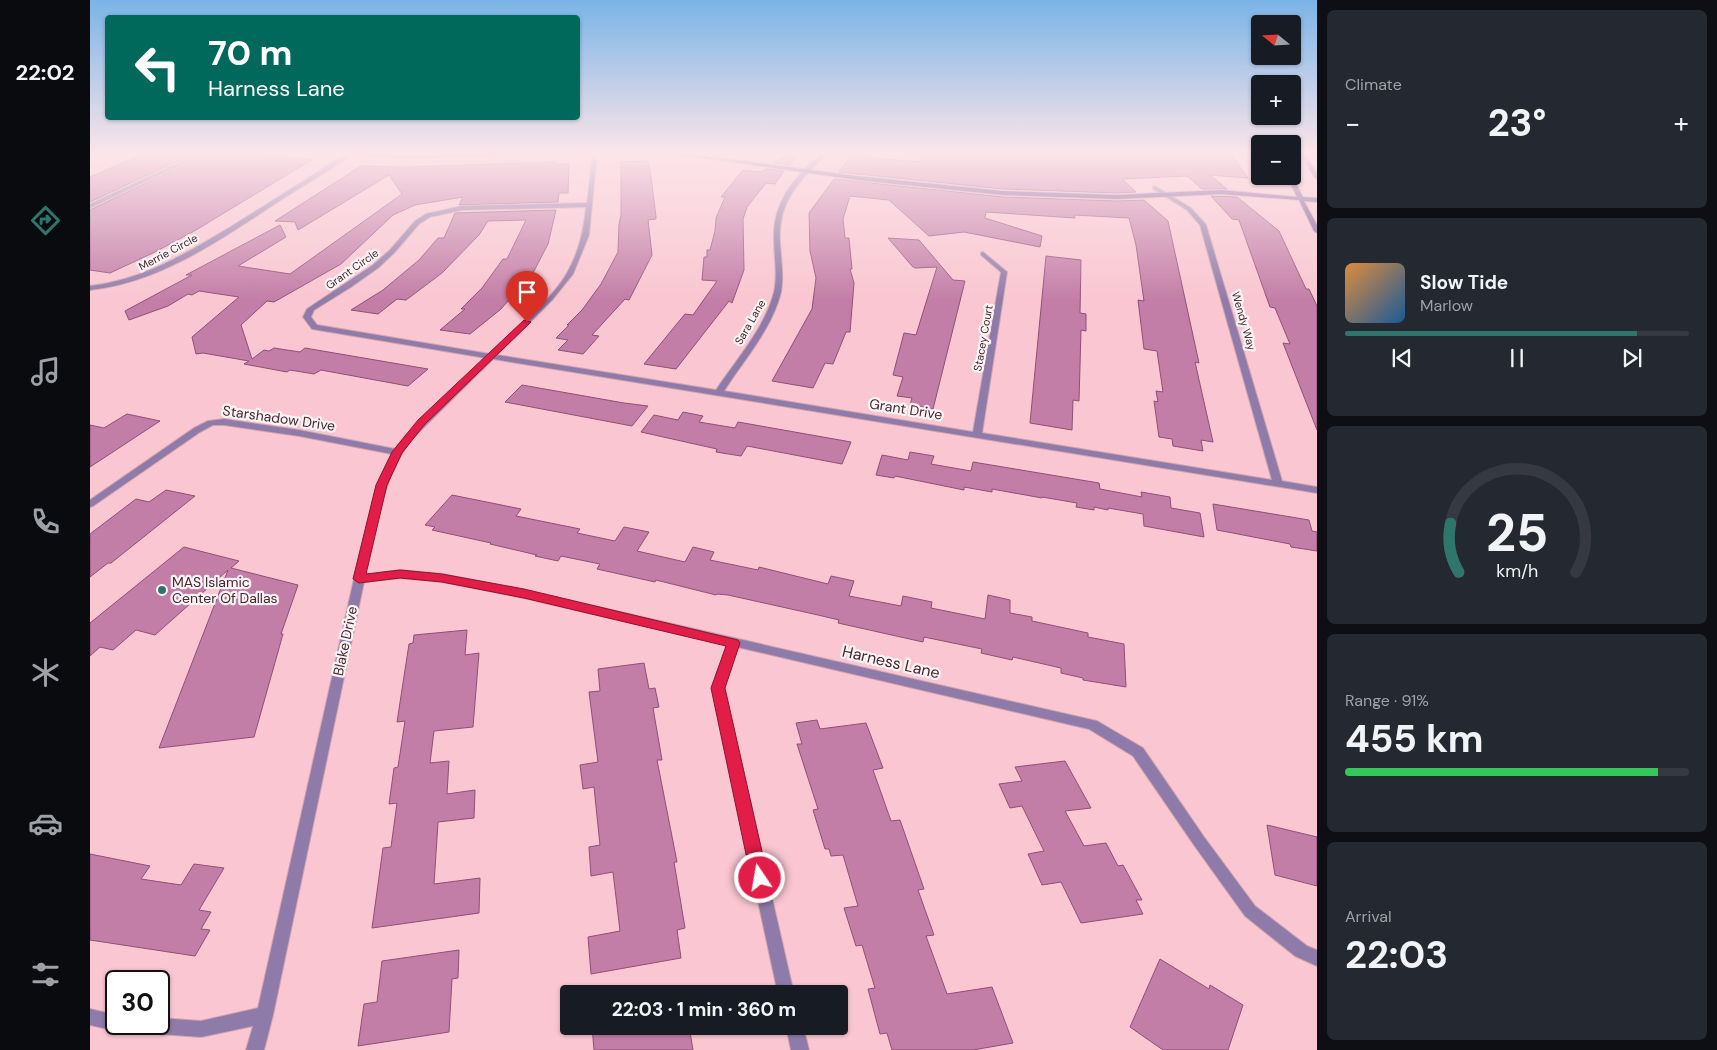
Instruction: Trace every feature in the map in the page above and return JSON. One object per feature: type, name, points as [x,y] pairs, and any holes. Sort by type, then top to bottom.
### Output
[{"type":"street","name":"Merrie Circle","points":[[90,288],[108,287],[136,280],[181,258],[272,202]]},
{"type":"street","name":"Blake Drive","points":[[255,1050],[265,1015],[359,579],[382,485],[397,452],[422,422],[550,299],[570,274],[586,235],[588,202]]},
{"type":"street","name":"Sara Lane","points":[[719,392],[765,319],[777,293],[777,220],[784,202]]},
{"type":"street","name":"Wendy Way","points":[[1177,202],[1188,209],[1204,225],[1278,484]]},
{"type":"street","points":[[1302,202],[1317,231]]},
{"type":"street","name":"Grant Circle","points":[[492,356],[315,327],[308,317],[310,309],[384,260],[398,246],[412,226],[422,218],[462,208],[588,205]]},
{"type":"street","name":"Stacey Court","points":[[977,435],[1004,272],[983,254]]},
{"type":"street","name":"Grant Drive","points":[[492,356],[1317,490]]},
{"type":"street","name":"Starshadow Drive","points":[[90,504],[196,430],[211,424],[224,422],[299,433],[397,452]]},
{"type":"street","name":"Harness Lane","points":[[359,579],[400,574],[442,578],[524,594],[1092,726],[1138,752],[1250,911],[1301,952],[1317,958]]},
{"type":"street","points":[[733,643],[718,688],[784,985]]},
{"type":"street","points":[[170,1027],[200,1029],[265,1015]]},
{"type":"street","points":[[90,1016],[105,1020]]},
{"type":"street","points":[[796,1035],[800,1050]]},
{"type":"building","points":[[107,202],[242,202],[196,230],[110,273],[90,270],[90,210]]},
{"type":"building","points":[[305,202],[344,202],[298,230],[295,222],[275,221]]},
{"type":"building","points":[[391,202],[433,202],[415,205],[393,215],[341,264],[274,302],[267,301],[241,325],[252,359],[264,350],[269,351],[274,348],[300,352],[305,348],[428,369],[408,386],[321,370],[314,374],[290,370],[287,372],[244,364],[249,361],[203,353],[196,354],[192,337],[239,297],[199,291],[192,295],[188,294],[168,306],[129,320],[125,311],[192,275],[186,275],[280,225],[286,237],[238,266],[290,274]]},
{"type":"building","points":[[460,202],[558,202],[459,205]]},
{"type":"building","points":[[621,202],[654,202],[656,219],[648,220],[652,255],[629,300],[625,299],[592,335],[599,336],[583,354],[558,350],[568,340],[556,338],[582,310],[601,284],[618,252]]},
{"type":"building","points":[[723,202],[751,202],[743,219],[744,270],[732,303],[729,301],[676,369],[644,364],[685,314],[693,315],[717,281],[702,280],[704,257],[707,257],[707,250],[710,250],[716,218]]},
{"type":"building","points":[[817,202],[848,202],[843,219],[845,238],[849,238],[852,269],[850,269],[854,283],[850,332],[846,332],[833,364],[825,363],[813,388],[772,381],[812,309],[816,278],[810,251],[809,213]]},
{"type":"building","points":[[891,202],[1146,202],[1168,221],[1199,363],[1195,362],[1213,442],[1201,440],[1203,451],[1173,446],[1172,439],[1159,437],[1154,401],[1158,402],[1156,391],[1163,392],[1157,351],[1144,349],[1138,300],[1144,301],[1136,245],[1129,218],[1074,215],[1075,218],[986,212],[985,218],[1042,236],[1040,247],[964,232],[929,236]]},
{"type":"building","points":[[1216,202],[1243,202],[1279,231],[1306,289],[1309,289],[1317,306],[1317,430],[1283,343],[1290,344],[1275,308],[1270,307],[1239,220],[1232,219]]},
{"type":"building","points":[[556,210],[548,244],[534,271],[501,309],[470,334],[440,330],[465,309],[461,309],[482,288],[503,259],[507,259],[526,220],[488,221],[479,235],[442,273],[406,300],[397,299],[378,314],[351,310],[383,290],[419,260],[438,238],[444,238],[455,213]]},
{"type":"building","points":[[888,238],[919,240],[953,280],[965,281],[933,409],[910,405],[912,398],[897,396],[903,377],[893,375],[904,333],[916,335],[937,267],[915,268]]},
{"type":"building","points":[[1046,256],[1081,260],[1080,313],[1086,314],[1086,331],[1081,330],[1079,401],[1073,400],[1072,430],[1030,423]]},
{"type":"building","points":[[522,385],[648,406],[632,426],[505,402]]},
{"type":"building","points":[[683,412],[703,416],[699,422],[735,428],[738,422],[851,442],[842,464],[747,446],[741,456],[716,452],[717,449],[641,432],[654,415],[678,420]]},
{"type":"building","points":[[127,414],[160,421],[90,467],[90,425],[104,428]]},
{"type":"building","points":[[910,452],[934,456],[931,464],[971,471],[973,462],[1099,483],[1100,489],[1142,497],[1141,492],[1170,497],[1171,508],[1200,513],[1204,537],[1144,526],[1143,514],[1108,508],[1108,510],[1094,507],[1094,510],[1076,507],[1077,503],[1042,497],[992,489],[992,492],[964,487],[964,490],[895,476],[894,478],[876,475],[882,455],[908,460]]},
{"type":"building","points":[[166,490],[195,496],[111,563],[108,563],[90,577],[90,534],[136,499],[149,502]]},
{"type":"building","points":[[452,495],[521,509],[516,516],[580,529],[577,533],[615,541],[624,527],[649,532],[637,551],[685,562],[693,547],[714,552],[710,560],[758,570],[759,567],[828,584],[831,576],[854,581],[849,596],[901,606],[903,596],[932,602],[931,608],[985,619],[988,595],[1010,600],[1010,613],[1032,617],[1032,621],[1088,633],[1088,637],[1124,644],[1126,687],[1083,680],[1083,678],[1061,673],[1061,668],[1013,657],[1012,660],[981,653],[982,649],[924,637],[923,642],[838,623],[839,620],[818,615],[597,569],[600,564],[561,556],[558,561],[535,556],[537,555],[432,530],[435,527],[425,525]]},
{"type":"building","points":[[1213,504],[1309,520],[1312,531],[1317,532],[1317,551],[1217,530]]},
{"type":"building","points":[[184,547],[239,561],[231,568],[298,585],[281,634],[283,634],[254,737],[159,748],[228,570],[155,635],[136,630],[113,650],[100,647],[90,656],[90,623]]},
{"type":"building","points":[[467,630],[465,655],[479,653],[473,727],[434,731],[430,763],[449,761],[447,794],[475,790],[474,818],[438,822],[434,884],[480,878],[479,913],[372,928],[383,848],[391,847],[397,803],[389,804],[394,768],[398,767],[405,721],[397,722],[409,644],[413,643],[414,635]]},
{"type":"building","points":[[644,663],[649,689],[655,688],[659,707],[653,708],[662,760],[657,760],[677,862],[674,862],[685,928],[677,930],[681,958],[591,974],[588,937],[620,931],[613,872],[591,876],[589,847],[600,845],[594,787],[583,789],[580,765],[598,762],[589,692],[600,691],[598,669]]},
{"type":"building","points":[[817,720],[820,729],[866,723],[883,768],[873,770],[891,821],[900,820],[924,889],[918,890],[934,935],[926,936],[947,994],[992,987],[1013,1043],[973,1050],[892,1050],[887,1033],[880,1034],[868,989],[875,988],[862,945],[856,946],[844,908],[858,906],[843,855],[831,856],[829,849],[825,849],[813,810],[818,809],[797,744],[802,744],[796,723]]},
{"type":"building","points":[[1065,761],[1091,808],[1065,811],[1084,846],[1106,843],[1118,866],[1123,865],[1142,900],[1136,900],[1143,914],[1081,923],[1061,882],[1042,885],[1028,854],[1044,851],[1022,806],[1010,808],[999,784],[1022,781],[1015,767]]},
{"type":"building","points":[[1267,825],[1317,837],[1317,886],[1275,875]]},
{"type":"building","points":[[90,854],[150,866],[141,879],[181,885],[194,864],[224,868],[199,910],[211,912],[201,929],[210,930],[195,956],[90,940]]},
{"type":"building","points":[[459,950],[458,978],[452,979],[449,1032],[358,1046],[364,1004],[377,1002],[382,961]]},
{"type":"building","points":[[1160,959],[1209,989],[1210,985],[1243,1005],[1228,1050],[1163,1050],[1130,1027]]},
{"type":"building","points":[[593,1035],[690,1035],[693,1050],[594,1050]]},
{"type":"place","name":"MAS Islamic Center Of Dallas","points":[[162,590]]},
{"type":"route","points":[[527,322],[422,422],[397,452],[382,485],[359,579],[400,574],[442,578],[524,594],[733,643],[718,688],[760,878]]}]
